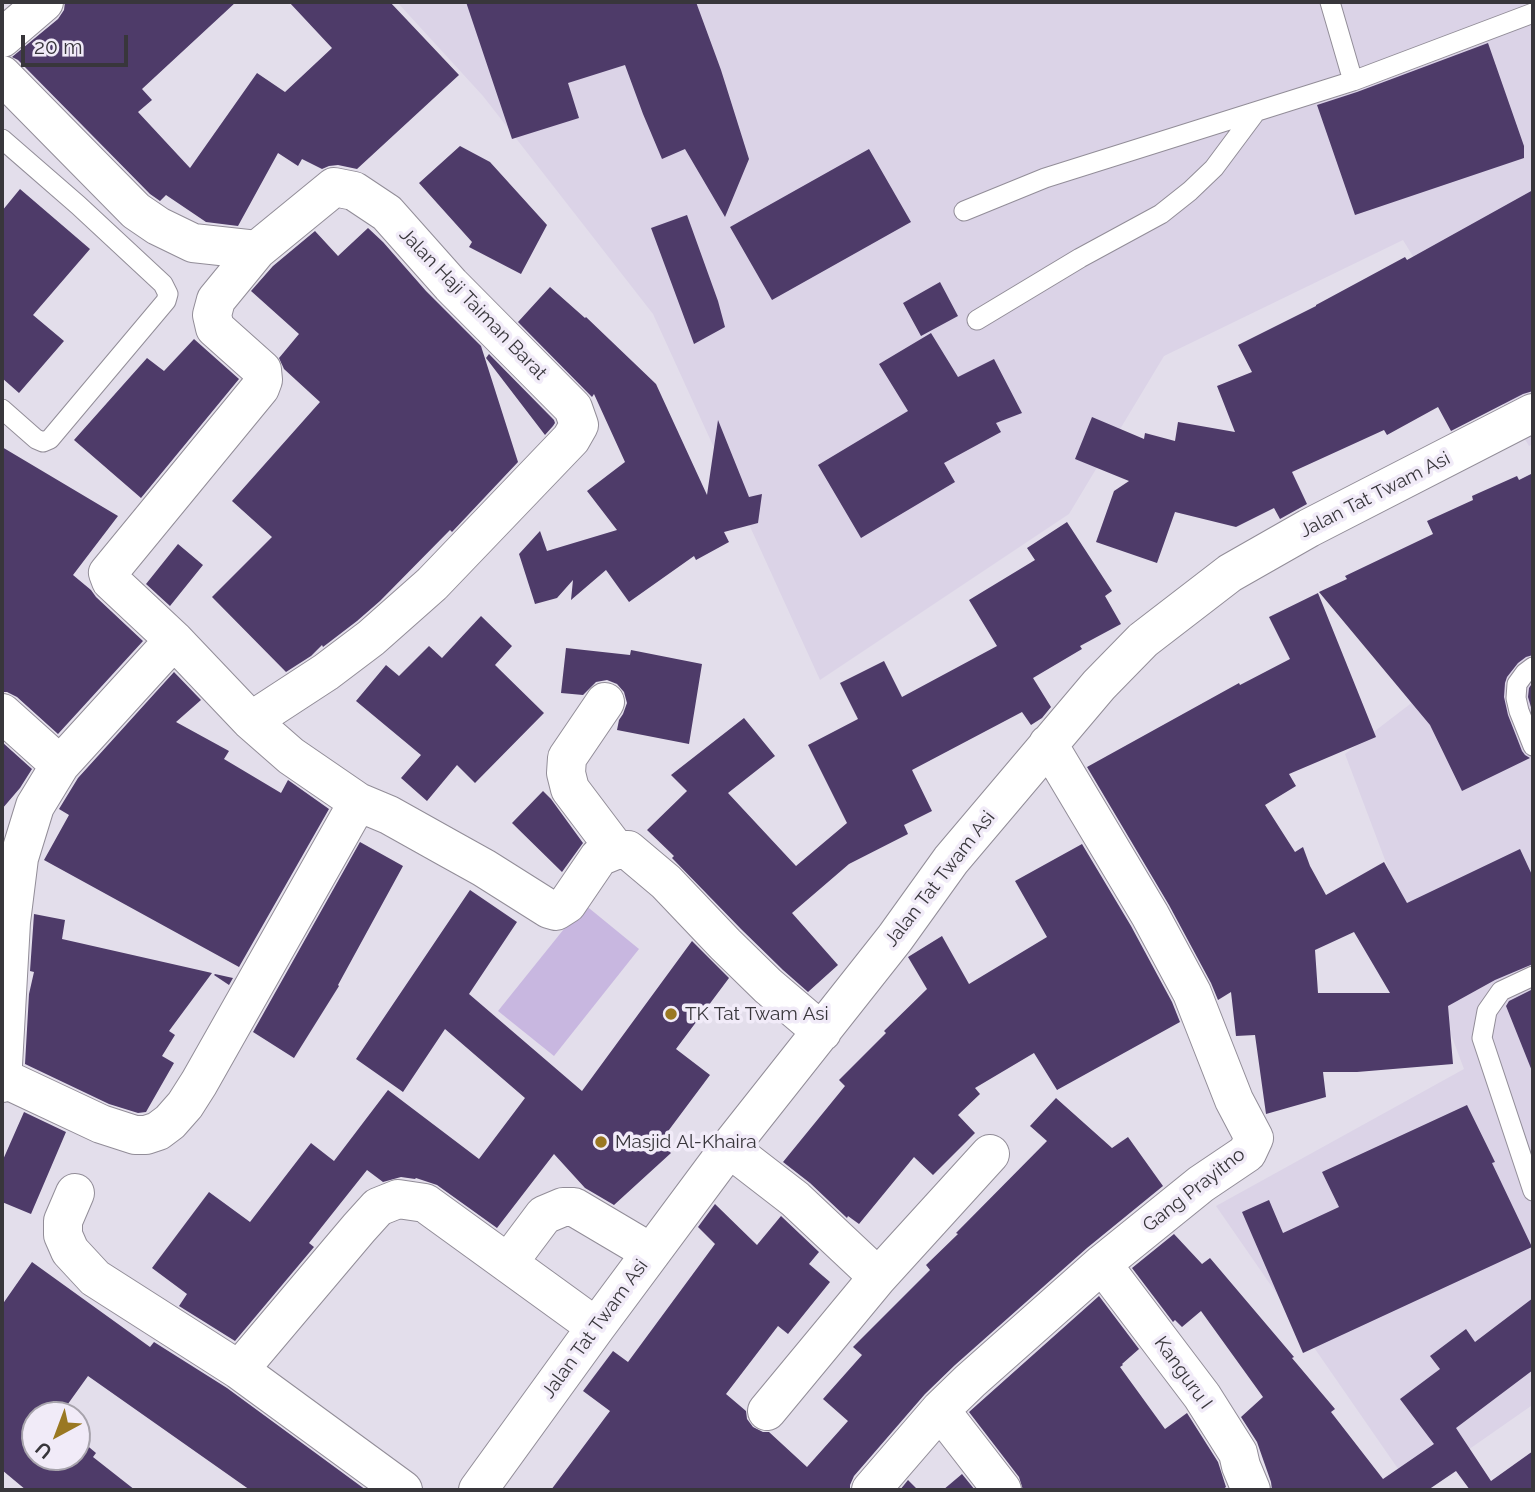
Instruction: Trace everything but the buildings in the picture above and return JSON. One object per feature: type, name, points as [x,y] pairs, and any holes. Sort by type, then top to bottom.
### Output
[{"type":"street","points":[[2,38],[44,2]]},
{"type":"street","points":[[2,75],[136,211],[158,226],[193,243],[257,250]]},
{"type":"street","name":"Jalan Haji Taiman Barat","points":[[251,721],[372,638],[432,584],[571,439],[579,425],[573,408],[451,285],[387,213],[354,191],[334,187],[257,250]]},
{"type":"street","points":[[257,250],[216,300],[212,315],[215,328],[262,370],[260,388],[108,572],[111,581],[290,757],[358,802],[460,854],[556,911],[567,904],[599,857],[615,850],[628,850],[666,882],[768,986],[822,1032]]},
{"type":"street","name":"Jalan Tat Twam Asi","points":[[478,1490],[650,1252],[895,938],[951,860],[1099,685],[1143,640],[1230,573],[1308,528],[1533,413]]},
{"type":"street","points":[[174,640],[60,765],[35,806],[19,858],[11,922],[2,1080],[101,1124],[135,1135],[158,1131],[170,1122],[199,1083],[358,802]]},
{"type":"street","points":[[605,702],[567,758],[566,773],[570,789],[615,850]]},
{"type":"street","points":[[2,713],[60,765]]},
{"type":"street","name":"Gang Prayitno","points":[[871,1490],[940,1410],[970,1381],[1102,1264],[1201,1184],[1247,1153],[1254,1138],[1234,1100],[1192,993],[1150,915],[1048,744]]},
{"type":"street","points":[[729,1148],[795,1199],[878,1277]]},
{"type":"street","points":[[767,1411],[878,1277],[990,1154]]},
{"type":"street","points":[[75,1193],[63,1221],[63,1235],[70,1251],[95,1278],[239,1370],[403,1490]]},
{"type":"street","points":[[239,1370],[378,1207],[398,1199],[425,1203],[596,1327]]},
{"type":"street","points":[[508,1264],[544,1215],[563,1207],[573,1207],[650,1252]]},
{"type":"street","name":"Kanguru I","points":[[1102,1264],[1202,1396],[1238,1453],[1251,1490]]},
{"type":"street","points":[[940,1410],[1002,1490]]},
{"type":"lane","points":[[1330,2],[1353,81]]},
{"type":"lane","points":[[964,211],[1045,178],[1353,81],[1533,13]]},
{"type":"lane","points":[[977,320],[1080,258],[1161,214],[1214,168],[1255,113]]},
{"type":"lane","points":[[2,139],[87,213],[163,284],[168,294],[166,301],[50,439],[43,442],[36,439],[2,409]]},
{"type":"lane","points":[[1533,667],[1517,684],[1516,698],[1533,746]]},
{"type":"lane","points":[[1533,976],[1501,991],[1487,1011],[1482,1038],[1533,1191]]},
{"type":"shaded area","points":[[397,2],[1533,2],[1533,444],[1529,446],[1403,240],[1164,356],[1069,514],[820,680],[653,314],[483,96]]},
{"type":"shaded area","points":[[1533,645],[1533,1408],[1531,1406],[1412,1489],[1216,1206],[1464,1069],[1345,754],[1444,678]]},
{"type":"shaded area","points":[[584,904],[639,949],[554,1056],[498,1011]]},
{"type":"place","name":"TK Tat Twam Asi","points":[[671,1014]]},
{"type":"place","name":"Masjid Al-Khaira","points":[[601,1142]]}]
